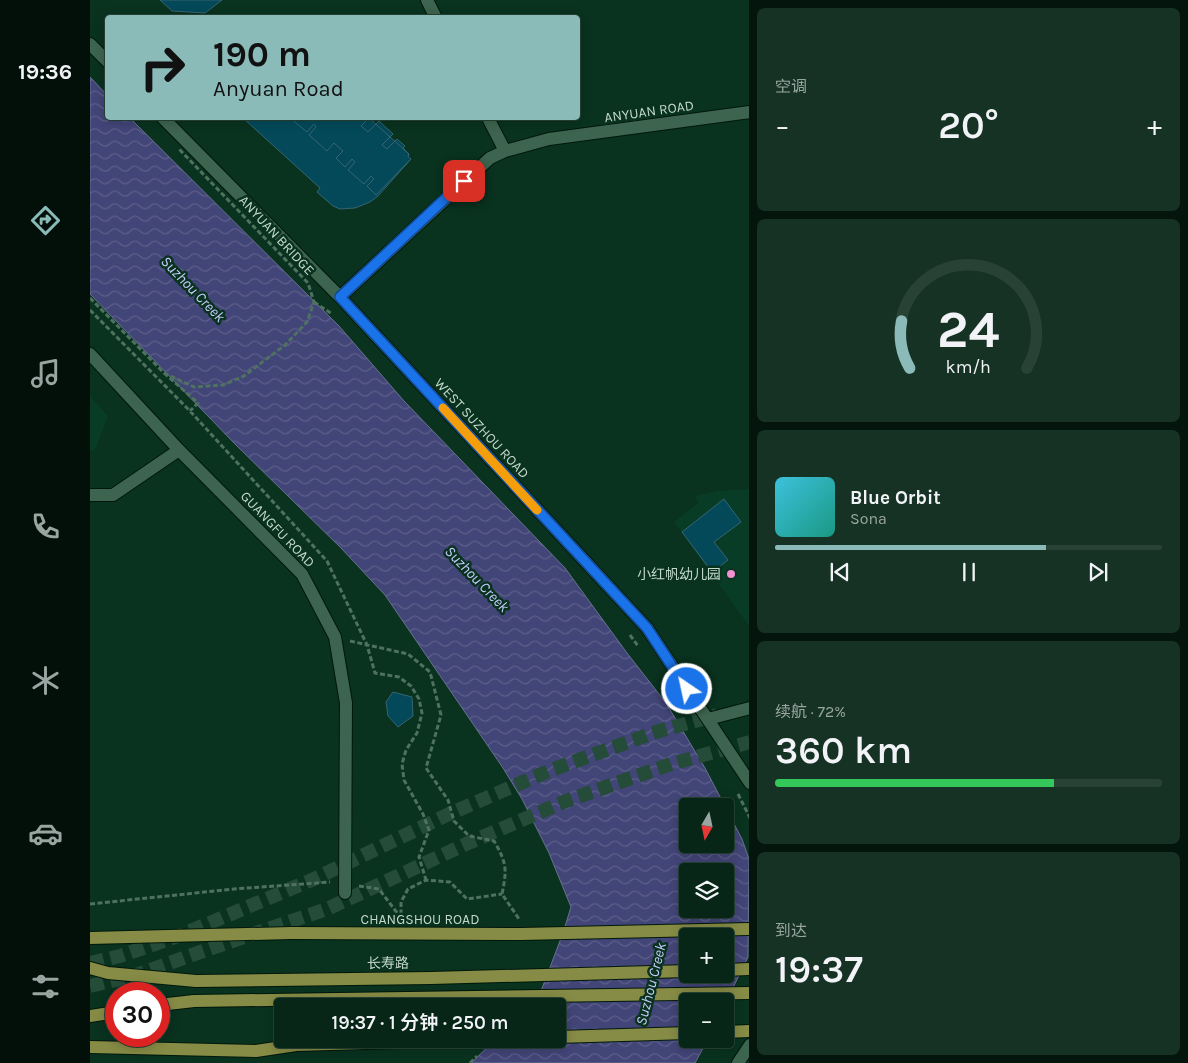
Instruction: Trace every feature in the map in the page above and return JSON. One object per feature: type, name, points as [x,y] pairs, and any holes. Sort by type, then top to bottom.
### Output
[{"type":"main road","name":"CHANGSHOU ROAD","points":[[90,938],[291,933],[522,934],[749,929]]},
{"type":"main road","name":"长寿路","points":[[90,968],[108,973],[196,981],[431,978],[679,971]]},
{"type":"main road","points":[[734,970],[749,969]]},
{"type":"main road","points":[[170,1003],[194,1000],[749,993]]},
{"type":"main road","points":[[90,1016],[105,1014]]},
{"type":"main road","points":[[734,1032],[749,1031]]},
{"type":"main road","points":[[566,1037],[679,1033]]},
{"type":"main road","points":[[90,1047],[256,1051],[276,1048]]},
{"type":"street","points":[[426,0],[434,15]]},
{"type":"street","points":[[90,44],[105,59]]},
{"type":"street","name":"ANYUAN ROAD","points":[[340,297],[490,158],[505,150],[550,139],[749,112]]},
{"type":"street","name":"WEST SUZHOU ROAD","points":[[165,120],[340,297],[647,628],[749,783]]},
{"type":"street","points":[[489,120],[505,150]]},
{"type":"street","name":"GUANGFU ROAD","points":[[90,354],[179,450],[302,574],[336,638],[346,703],[345,888]]},
{"type":"street","points":[[90,495],[113,495],[179,450]]},
{"type":"street","points":[[708,719],[749,708]]},
{"type":"street","points":[[738,1063],[749,1045]]},
{"type":"path","name":"ANYUAN BRIDGE","points":[[177,155],[179,149],[308,283],[314,302]]},
{"type":"path","points":[[217,196],[338,321]]},
{"type":"path","points":[[90,298],[164,373],[198,403],[190,411]]},
{"type":"path","points":[[164,373],[194,387],[223,385],[244,376],[285,345],[307,322],[314,302],[332,314]]},
{"type":"path","points":[[90,310],[190,411],[327,561],[367,645],[375,673],[399,678],[411,686],[419,699],[422,713],[417,733],[406,750],[402,764],[404,780],[424,814],[429,830],[419,857],[426,880]]},
{"type":"path","points":[[626,630],[642,652]]},
{"type":"path","points":[[90,904],[234,889],[335,882],[345,888],[379,889],[401,918],[401,902],[408,889],[426,880],[450,882],[467,899],[502,894],[506,872],[502,854],[494,841],[469,836],[454,821],[448,800],[426,768],[441,715],[430,672],[408,654],[336,638]]},
{"type":"path","points":[[736,789],[749,818]]},
{"type":"shaded area","points":[[90,396],[108,416],[96,448],[90,451]]},
{"type":"shaded area","name":"小红帆幼儿园","points":[[749,489],[749,626],[674,522],[699,502],[694,496],[718,491]]},
{"type":"water","name":"Suzhou Creek","points":[[90,77],[105,93],[105,120],[132,120],[339,326],[404,401],[565,568],[666,703],[721,798],[679,798],[679,853],[734,853],[734,823],[749,859],[748,957],[730,993],[679,993],[679,1048],[703,1048],[695,1063],[471,1063],[487,1048],[566,1048],[566,998],[538,998],[571,907],[549,853],[522,799],[503,768],[385,595],[90,294]]},
{"type":"building","points":[[160,0],[222,0],[205,13],[172,11]]},
{"type":"building","points":[[245,120],[371,120],[409,154],[408,156],[411,159],[378,196],[370,202],[355,208],[340,209],[333,206],[317,192],[320,188]]},
{"type":"building","points":[[292,120],[367,120],[361,126],[368,132],[379,121],[393,134],[382,145],[387,149],[397,139],[405,146],[403,148],[411,159],[376,195],[367,186],[374,179],[371,176],[364,184],[348,170],[355,162],[352,159],[345,167],[336,158],[343,151],[334,143],[327,151],[309,135],[316,127],[314,124],[307,132]]},
{"type":"building","points":[[724,499],[741,522],[714,542],[728,560],[712,572],[682,532]]},
{"type":"building","points":[[393,692],[412,697],[413,716],[398,727],[388,716],[386,702]]},
{"type":"tunnel","points":[[90,963],[120,956],[181,935],[314,879],[449,814],[551,770],[656,732],[717,715]]},
{"type":"tunnel","points":[[90,986],[136,975],[327,909],[466,844],[566,801],[671,764],[749,742]]},
{"type":"slow traffic","points":[[443,408],[537,510]]},
{"type":"place","name":"小红帆幼儿园","points":[[731,574]]},
{"type":"route","points":[[464,181],[340,297],[647,628],[687,689]]}]
